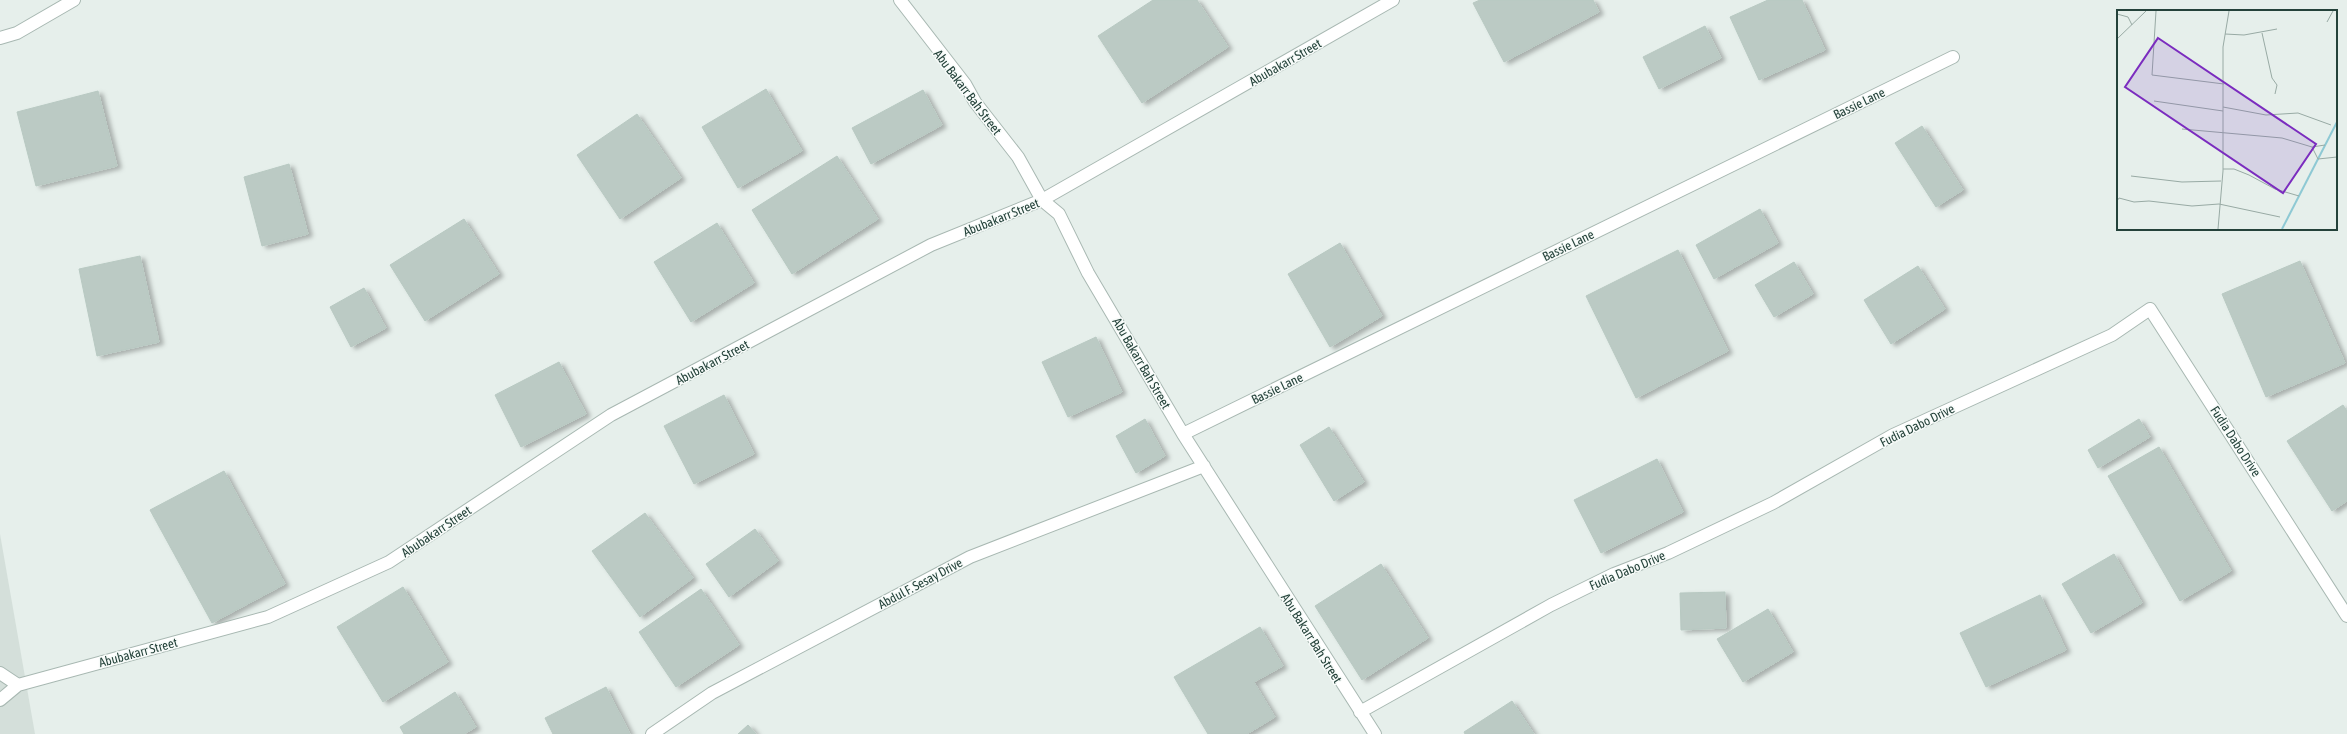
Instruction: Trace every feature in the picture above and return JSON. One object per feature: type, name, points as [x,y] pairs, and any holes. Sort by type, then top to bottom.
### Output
[{"type":"street","points":[[0,38],[17,33],[74,0]]},
{"type":"street","name":"Abu Bakarr Bah Street","points":[[900,0],[965,84],[975,102],[1018,157],[1042,200],[1059,214],[1088,273],[1183,434],[1375,734]]},
{"type":"street","name":"Abubakarr Street","points":[[18,685],[268,617],[389,562],[611,415],[931,245],[1042,200],[1393,0]]},
{"type":"street","name":"Bassie Lane","points":[[1183,434],[1953,57]]},
{"type":"street","name":"Fudia Dabo Drive","points":[[1360,712],[1551,605],[1614,574],[1668,553],[1773,503],[1893,435],[2112,335],[2150,309],[2347,616]]},
{"type":"street","name":"Abdul F. Sesay Drive","points":[[652,734],[712,693],[970,557],[1204,466]]},
{"type":"street","points":[[0,674],[18,685],[0,700]]},
{"type":"shaded area","points":[[0,534],[35,734],[0,734]]},
{"type":"building","points":[[1153,0],[1197,0],[1228,47],[1142,103],[1098,36]]},
{"type":"building","points":[[1480,0],[1593,0],[1599,12],[1504,62],[1473,3]]},
{"type":"building","points":[[1768,0],[1802,0],[1825,50],[1759,80],[1730,17]]},
{"type":"building","points":[[1705,26],[1721,58],[1659,89],[1643,57]]},
{"type":"building","points":[[766,89],[802,151],[738,188],[702,127]]},
{"type":"building","points":[[923,90],[942,125],[871,164],[852,128]]},
{"type":"building","points":[[98,91],[117,166],[36,186],[17,112]]},
{"type":"building","points":[[637,114],[681,178],[620,219],[577,155]]},
{"type":"building","points":[[1922,126],[1963,190],[1936,207],[1895,143]]},
{"type":"building","points":[[837,156],[878,219],[792,274],[752,210]]},
{"type":"building","points":[[289,164],[308,234],[262,246],[244,177]]},
{"type":"building","points":[[1760,209],[1778,243],[1714,279],[1696,245]]},
{"type":"building","points":[[464,219],[499,274],[425,321],[390,265]]},
{"type":"building","points":[[717,223],[754,283],[691,322],[654,262]]},
{"type":"building","points":[[1340,243],[1382,316],[1330,347],[1288,274]]},
{"type":"building","points":[[1678,250],[1728,351],[1636,398],[1586,296]]},
{"type":"building","points":[[140,256],[159,342],[97,356],[79,269]]},
{"type":"building","points":[[2300,261],[2345,363],[2266,397],[2222,294]]},
{"type":"building","points":[[1794,262],[1813,294],[1774,317],[1755,285]]},
{"type":"building","points":[[1918,266],[1945,309],[1891,344],[1864,300]]},
{"type":"building","points":[[364,288],[386,328],[351,347],[330,307]]},
{"type":"building","points":[[1096,337],[1122,392],[1068,417],[1042,362]]},
{"type":"building","points":[[559,362],[586,414],[521,447],[495,395]]},
{"type":"building","points":[[724,395],[754,454],[694,484],[664,426]]},
{"type":"building","points":[[2343,405],[2347,411],[2347,501],[2332,511],[2287,441]]},
{"type":"building","points":[[1145,419],[1165,456],[1136,473],[1116,436]]},
{"type":"building","points":[[2139,419],[2150,437],[2098,468],[2088,450]]},
{"type":"building","points":[[1329,427],[1364,482],[1334,501],[1300,445]]},
{"type":"building","points":[[2159,447],[2231,571],[2180,601],[2108,476]]},
{"type":"building","points":[[1657,459],[1683,512],[1601,553],[1574,500]]},
{"type":"building","points":[[224,471],[285,584],[212,623],[150,510]]},
{"type":"building","points":[[645,513],[693,578],[640,617],[592,551]]},
{"type":"building","points":[[755,529],[778,561],[729,597],[706,564]]},
{"type":"building","points":[[2114,554],[2142,603],[2091,633],[2062,584]]},
{"type":"building","points":[[1381,564],[1428,638],[1362,680],[1315,606]]},
{"type":"building","points":[[403,587],[448,662],[383,702],[337,627]]},
{"type":"building","points":[[701,589],[739,645],[676,687],[639,632]]},
{"type":"building","points":[[1725,592],[1726,628],[1681,630],[1680,593]]},
{"type":"building","points":[[2040,595],[2066,650],[1986,687],[1960,633]]},
{"type":"building","points":[[1768,609],[1793,652],[1743,682],[1717,639]]},
{"type":"building","points":[[1260,627],[1283,666],[1254,682],[1275,717],[1247,734],[1208,734],[1174,677]]},
{"type":"building","points":[[606,687],[630,734],[553,734],[545,718]]},
{"type":"building","points":[[455,692],[476,727],[464,734],[404,734],[400,727]]},
{"type":"building","points":[[1512,701],[1534,734],[1465,734],[1464,732]]},
{"type":"building","points":[[748,725],[756,734],[738,734]]}]
